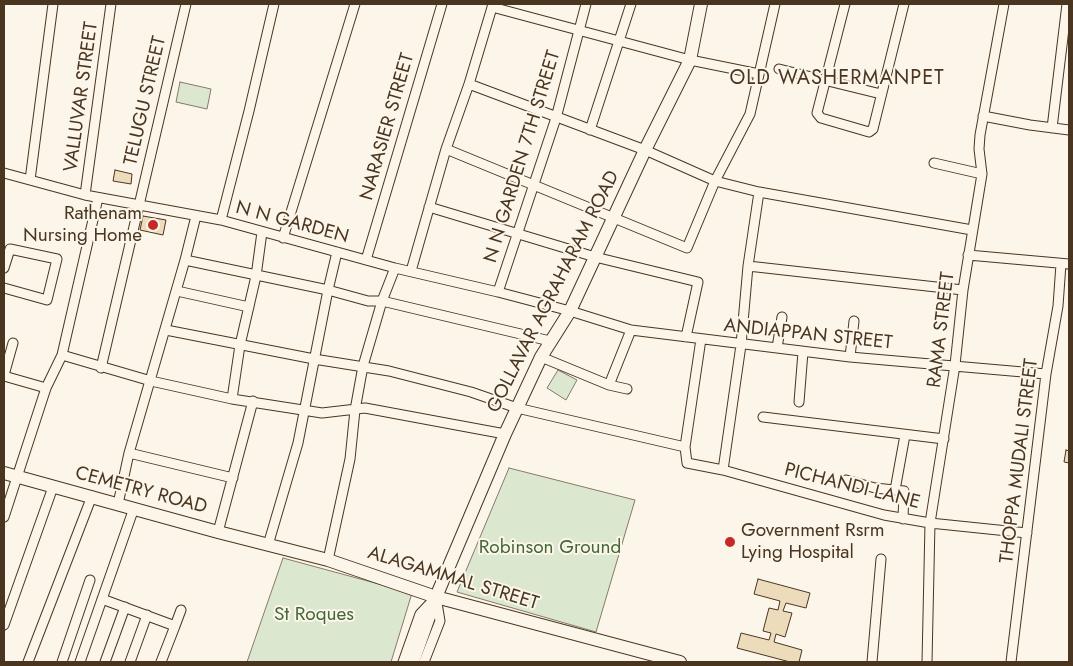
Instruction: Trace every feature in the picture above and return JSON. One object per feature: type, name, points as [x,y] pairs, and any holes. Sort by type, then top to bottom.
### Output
[{"type":"street","points":[[30,180],[53,4]]},
{"type":"street","name":"VALLUVAR STREET","points":[[85,195],[111,4]]},
{"type":"street","name":"TELUGU STREET","points":[[101,368],[186,4]]},
{"type":"street","points":[[221,220],[274,4]]},
{"type":"street","points":[[283,238],[356,4]]},
{"type":"street","name":"NARASIER STREET","points":[[366,260],[442,4]]},
{"type":"street","name":"N N GARDEN 7TH STREET","points":[[498,292],[556,118],[586,4]]},
{"type":"street","points":[[590,130],[631,4]]},
{"type":"street","name":"GOLLAVAR AGRAHARAM ROAD","points":[[413,662],[436,597],[505,434],[541,357],[570,311],[690,60],[701,4]]},
{"type":"street","points":[[446,149],[687,248],[715,181],[750,114],[775,4]]},
{"type":"street","points":[[845,4],[817,113],[818,116],[869,132],[873,129],[904,4]]},
{"type":"street","name":"RAMA STREET","points":[[927,662],[930,523],[944,439],[968,255],[982,174],[979,149],[983,116],[1004,4]]},
{"type":"street","points":[[1052,128],[1067,4]]},
{"type":"street","points":[[410,271],[446,149],[469,84],[492,5],[620,42],[690,60],[759,74]]},
{"type":"street","points":[[779,69],[881,94]]},
{"type":"street","points":[[469,84],[646,150],[715,181],[759,192],[972,230]]},
{"type":"street","points":[[983,116],[1069,130]]},
{"type":"street","points":[[934,163],[982,174]]},
{"type":"street","name":"N N GARDEN","points":[[4,173],[98,198],[221,220],[395,268],[570,311]]},
{"type":"street","points":[[723,470],[741,345],[748,266],[759,192]]},
{"type":"street","points":[[4,517],[46,388],[62,355],[98,198]]},
{"type":"street","points":[[429,207],[595,257],[698,282],[686,337]]},
{"type":"street","points":[[118,504],[129,453],[166,330],[196,216]]},
{"type":"street","points":[[232,399],[240,345],[256,276],[262,232]]},
{"type":"street","points":[[4,268],[10,249],[57,259],[47,300],[4,288]]},
{"type":"street","points":[[268,545],[298,443],[337,252]]},
{"type":"street","points":[[968,255],[1065,264]]},
{"type":"street","points":[[185,260],[368,300],[382,301],[550,341]]},
{"type":"street","name":"THOPPA MUDALI STREET","points":[[1011,662],[1046,374],[1065,264]]},
{"type":"street","points":[[748,266],[963,290]]},
{"type":"street","points":[[328,560],[350,459],[355,410],[363,366],[382,301],[395,268]]},
{"type":"street","points":[[177,291],[249,307]]},
{"type":"street","points":[[1058,306],[1069,306]]},
{"type":"street","name":"ANDIAPPAN STREET","points":[[570,311],[631,330],[741,345],[850,357],[1046,374]]},
{"type":"street","points":[[777,348],[782,317]]},
{"type":"street","points":[[850,357],[854,321]]},
{"type":"street","points":[[166,330],[314,359],[363,366],[471,392],[517,408],[685,446],[700,339]]},
{"type":"street","points":[[609,385],[631,330]]},
{"type":"street","points":[[13,343],[6,356],[4,376],[46,388]]},
{"type":"street","points":[[799,402],[803,352]]},
{"type":"street","points":[[62,355],[101,368],[151,381],[232,399],[322,413],[365,408],[505,434]]},
{"type":"street","points":[[541,357],[609,385],[627,389]]},
{"type":"street","points":[[218,532],[254,401]]},
{"type":"street","points":[[763,417],[944,439]]},
{"type":"street","points":[[895,490],[905,435]]},
{"type":"street","name":"PICHANDI LANE","points":[[685,446],[687,462],[723,470],[849,507],[930,523],[1027,533]]},
{"type":"street","points":[[129,453],[233,478]]},
{"type":"street","name":"CEMETRY ROAD","points":[[4,472],[268,545]]},
{"type":"street","points":[[846,480],[875,488],[904,491],[903,519]]},
{"type":"street","points":[[4,624],[53,487]]},
{"type":"street","points":[[28,662],[92,496]]},
{"type":"street","points":[[80,662],[134,508]]},
{"type":"street","name":"ALAGAMMAL STREET","points":[[268,545],[328,560],[436,597],[680,662]]},
{"type":"street","points":[[872,662],[881,559]]},
{"type":"street","points":[[62,662],[90,580]]},
{"type":"street","points":[[403,662],[420,614],[436,597]]},
{"type":"street","points":[[424,662],[440,620],[436,597]]},
{"type":"street","points":[[102,599],[175,626]]},
{"type":"street","points":[[105,662],[125,607]]},
{"type":"street","points":[[162,662],[181,610]]},
{"type":"street","points":[[130,662],[147,615]]},
{"type":"green space","points":[[180,82],[211,89],[207,109],[176,102]]},
{"type":"green space","points":[[558,370],[577,380],[566,400],[547,388]]},
{"type":"green space","name":"Robinson Ground","points":[[509,468],[635,500],[596,632],[457,592]]},
{"type":"green space","name":"St Roques","points":[[283,558],[412,593],[391,662],[247,662]]},
{"type":"building","points":[[115,170],[132,174],[131,184],[113,181]]},
{"type":"building","points":[[143,216],[166,220],[163,235],[140,230]]},
{"type":"building","points":[[1066,450],[1069,451],[1069,463],[1064,462]]},
{"type":"building","points":[[758,579],[810,593],[806,608],[786,603],[783,611],[792,613],[785,637],[776,634],[774,642],[802,650],[799,662],[790,662],[737,648],[741,633],[769,640],[771,633],[763,631],[769,608],[778,610],[780,601],[754,594]]},
{"type":"place","name":"Rathenam Nursing Home","points":[[153,225]]},
{"type":"place","name":"Government Rsrm Lying Hospital","points":[[730,542]]},
{"type":"district","name":"OLD WASHERMANPET","points":[[837,79]]}]
